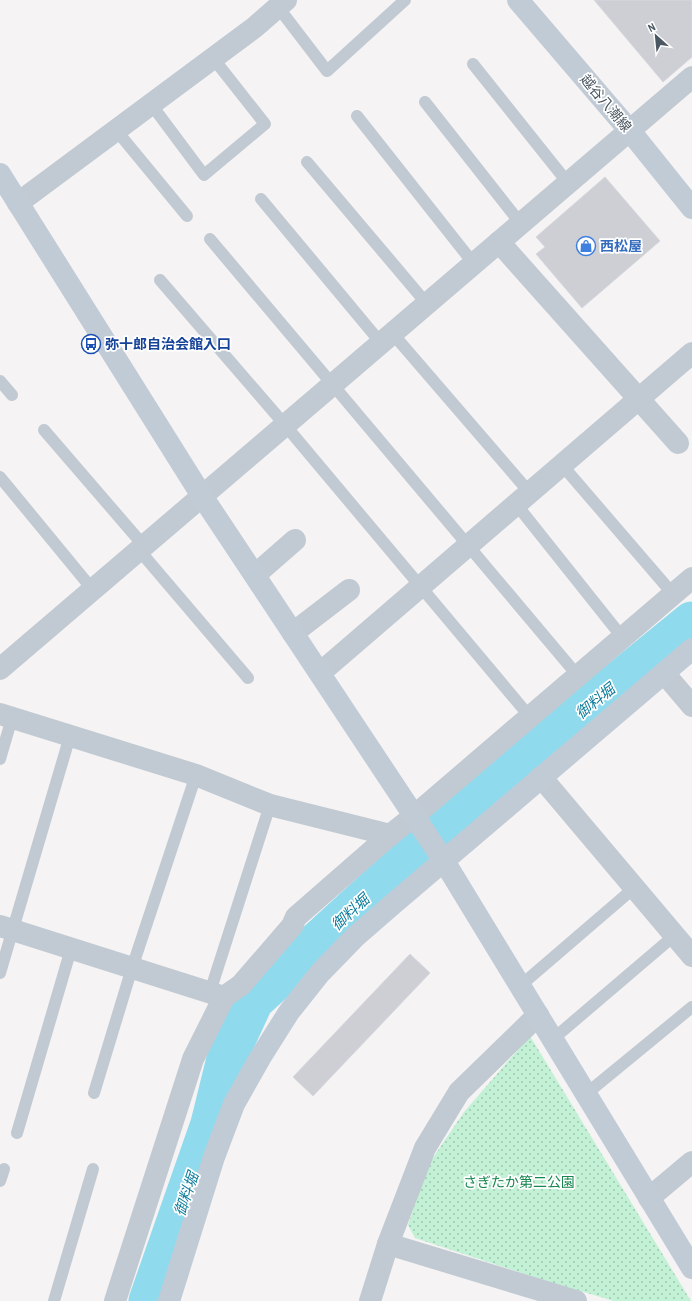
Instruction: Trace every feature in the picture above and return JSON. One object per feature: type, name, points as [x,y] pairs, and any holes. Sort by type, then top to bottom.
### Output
[{"type":"street","name":"越谷八潮線","points":[[518,0],[630,131],[692,208]]},
{"type":"street","points":[[18,203],[213,58],[282,4]]},
{"type":"street","points":[[0,669],[692,77]]},
{"type":"street","points":[[0,174],[202,496],[440,856],[692,1268]]},
{"type":"street","points":[[499,242],[678,443]]},
{"type":"street","points":[[320,673],[692,353]]},
{"type":"street","points":[[254,575],[295,540]]},
{"type":"street","points":[[6,928],[217,994],[241,985],[292,926],[296,917],[390,835],[417,820],[530,717],[692,578]]},
{"type":"street","points":[[293,634],[349,590]]},
{"type":"street","points":[[169,1301],[214,1157],[234,1104],[260,1058],[289,1012],[320,973],[355,937],[440,856],[541,777],[692,648]]},
{"type":"street","points":[[664,673],[692,706]]},
{"type":"street","points":[[6,716],[196,775],[270,805],[390,835]]},
{"type":"street","points":[[541,777],[692,956]]},
{"type":"street","points":[[115,1301],[193,1059],[217,994]]},
{"type":"street","points":[[370,1301],[388,1244],[425,1148],[459,1092],[538,1014]]},
{"type":"street","points":[[649,1198],[692,1162]]},
{"type":"street","points":[[388,1244],[576,1301]]},
{"type":"lane","points":[[282,4],[327,71],[405,0]]},
{"type":"lane","points":[[151,104],[204,175],[265,124],[213,58]]},
{"type":"lane","points":[[472,64],[568,183]]},
{"type":"lane","points":[[425,102],[521,224]]},
{"type":"lane","points":[[357,116],[474,264]]},
{"type":"lane","points":[[116,130],[187,216]]},
{"type":"lane","points":[[307,162],[427,304]]},
{"type":"lane","points":[[261,199],[387,338],[523,498],[622,637]]},
{"type":"lane","points":[[210,239],[578,676]]},
{"type":"lane","points":[[160,280],[530,717]]},
{"type":"lane","points":[[0,381],[12,395]]},
{"type":"lane","points":[[44,430],[248,678]]},
{"type":"lane","points":[[562,465],[673,594]]},
{"type":"lane","points":[[0,477],[93,590]]},
{"type":"lane","points":[[0,759],[6,716]]},
{"type":"lane","points":[[0,972],[6,928],[70,736]]},
{"type":"lane","points":[[94,1093],[132,968],[196,775]]},
{"type":"lane","points":[[217,994],[270,805]]},
{"type":"lane","points":[[520,986],[634,888]]},
{"type":"lane","points":[[552,1039],[674,934]]},
{"type":"lane","points":[[18,1133],[72,949]]},
{"type":"lane","points":[[586,1094],[692,1007]]},
{"type":"lane","points":[[0,1182],[4,1169]]},
{"type":"lane","points":[[54,1301],[93,1169]]},
{"type":"green space","name":"さぎたか第二公園","points":[[530,1036],[691,1301],[614,1301],[537,1278],[415,1238],[408,1225],[428,1165],[464,1112]]},
{"type":"building","points":[[594,0],[692,0],[692,57],[663,82]]},
{"type":"building","points":[[605,177],[660,241],[582,308],[536,254],[545,247],[536,237]]},
{"type":"building","points":[[410,954],[430,973],[313,1096],[293,1077]]},
{"type":"waterway","name":"御料堀","points":[[149,1301],[211,1124],[228,1055],[253,1001],[465,807],[692,622]]},
{"type":"place","name":"西松屋","points":[[586,246]]},
{"type":"place","name":"弥十郎自治会館入口","points":[[91,344]]}]
